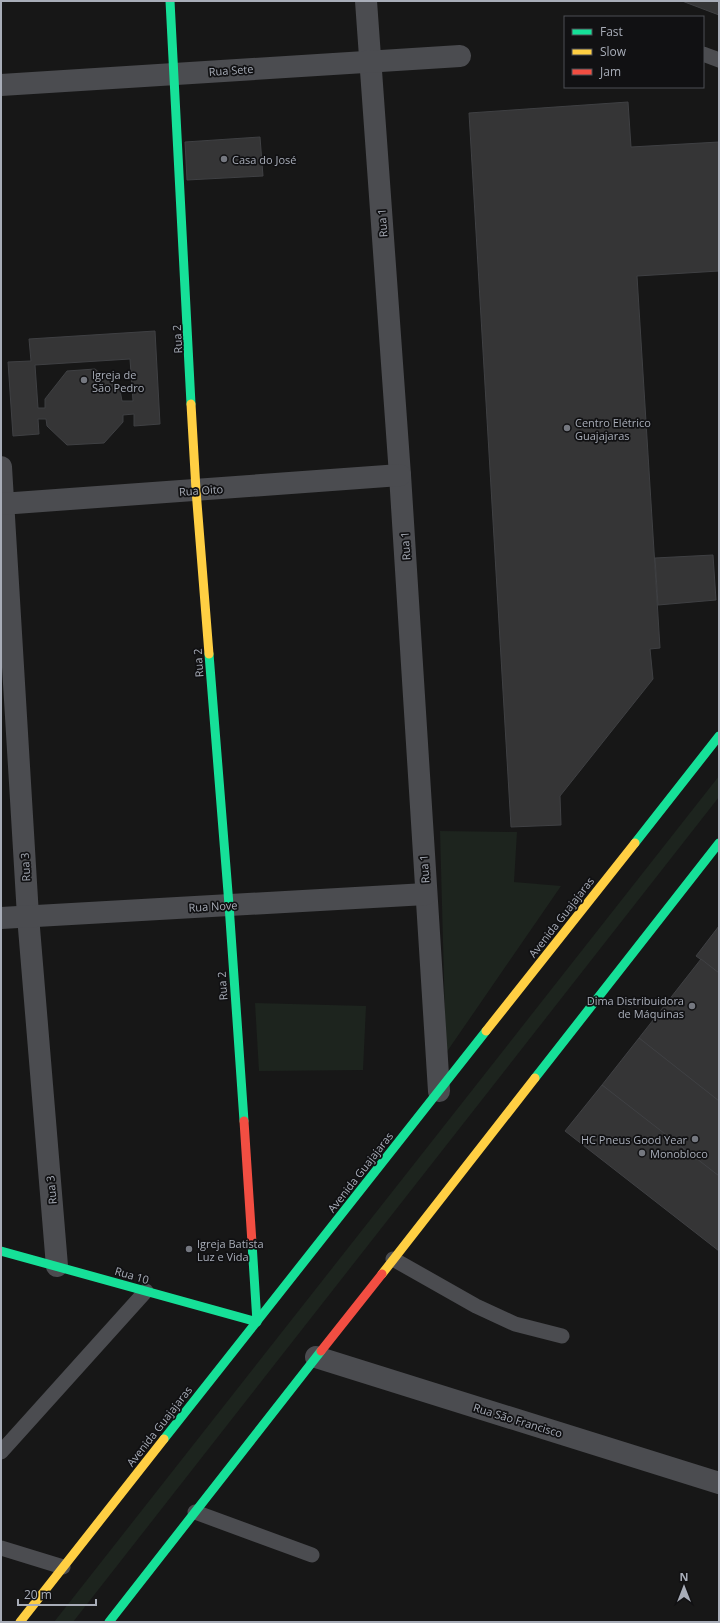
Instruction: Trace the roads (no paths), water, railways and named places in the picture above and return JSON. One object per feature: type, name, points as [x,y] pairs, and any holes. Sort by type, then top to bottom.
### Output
[{"type":"main road","name":"Rua 2","points":[[170,1],[196,490],[229,905],[257,1322]]},
{"type":"main road","name":"Avenida Guajajaras","points":[[20,1622],[719,736]]},
{"type":"main road","points":[[109,1622],[719,843]]},
{"type":"main road","name":"Rua 10","points":[[1,1251],[257,1322]]},
{"type":"street","name":"Rua 1","points":[[366,1],[400,476],[439,1091]]},
{"type":"street","name":"Rua Sete","points":[[1,85],[460,56]]},
{"type":"street","name":"Rua 3","points":[[1,467],[2,504],[28,916],[57,1266]]},
{"type":"street","name":"Rua Oito","points":[[2,504],[400,476]]},
{"type":"street","name":"Rua Nove","points":[[1,918],[426,894]]},
{"type":"street","name":"Rua São Francisco","points":[[316,1357],[719,1484]]},
{"type":"lane","points":[[704,54],[719,60]]},
{"type":"lane","points":[[393,1259],[476,1306],[509,1321],[562,1336]]},
{"type":"lane","points":[[1,1452],[146,1291]]},
{"type":"lane","points":[[195,1512],[312,1555]]},
{"type":"lane","points":[[1,1548],[63,1567]]},
{"type":"place","name":"Casa do José","points":[[224,159]]},
{"type":"place","name":"Igreja de São Pedro","points":[[84,380]]},
{"type":"place","name":"Centro Elétrico Guajajaras","points":[[567,428]]},
{"type":"place","name":"Dima Distribuidora de Máquinas","points":[[692,1006]]},
{"type":"place","name":"HC Pneus Good Year","points":[[695,1139]]},
{"type":"place","name":"Monobloco","points":[[642,1153]]},
{"type":"place","name":"Igreja Batista Luz e Vida","points":[[189,1249]]}]
